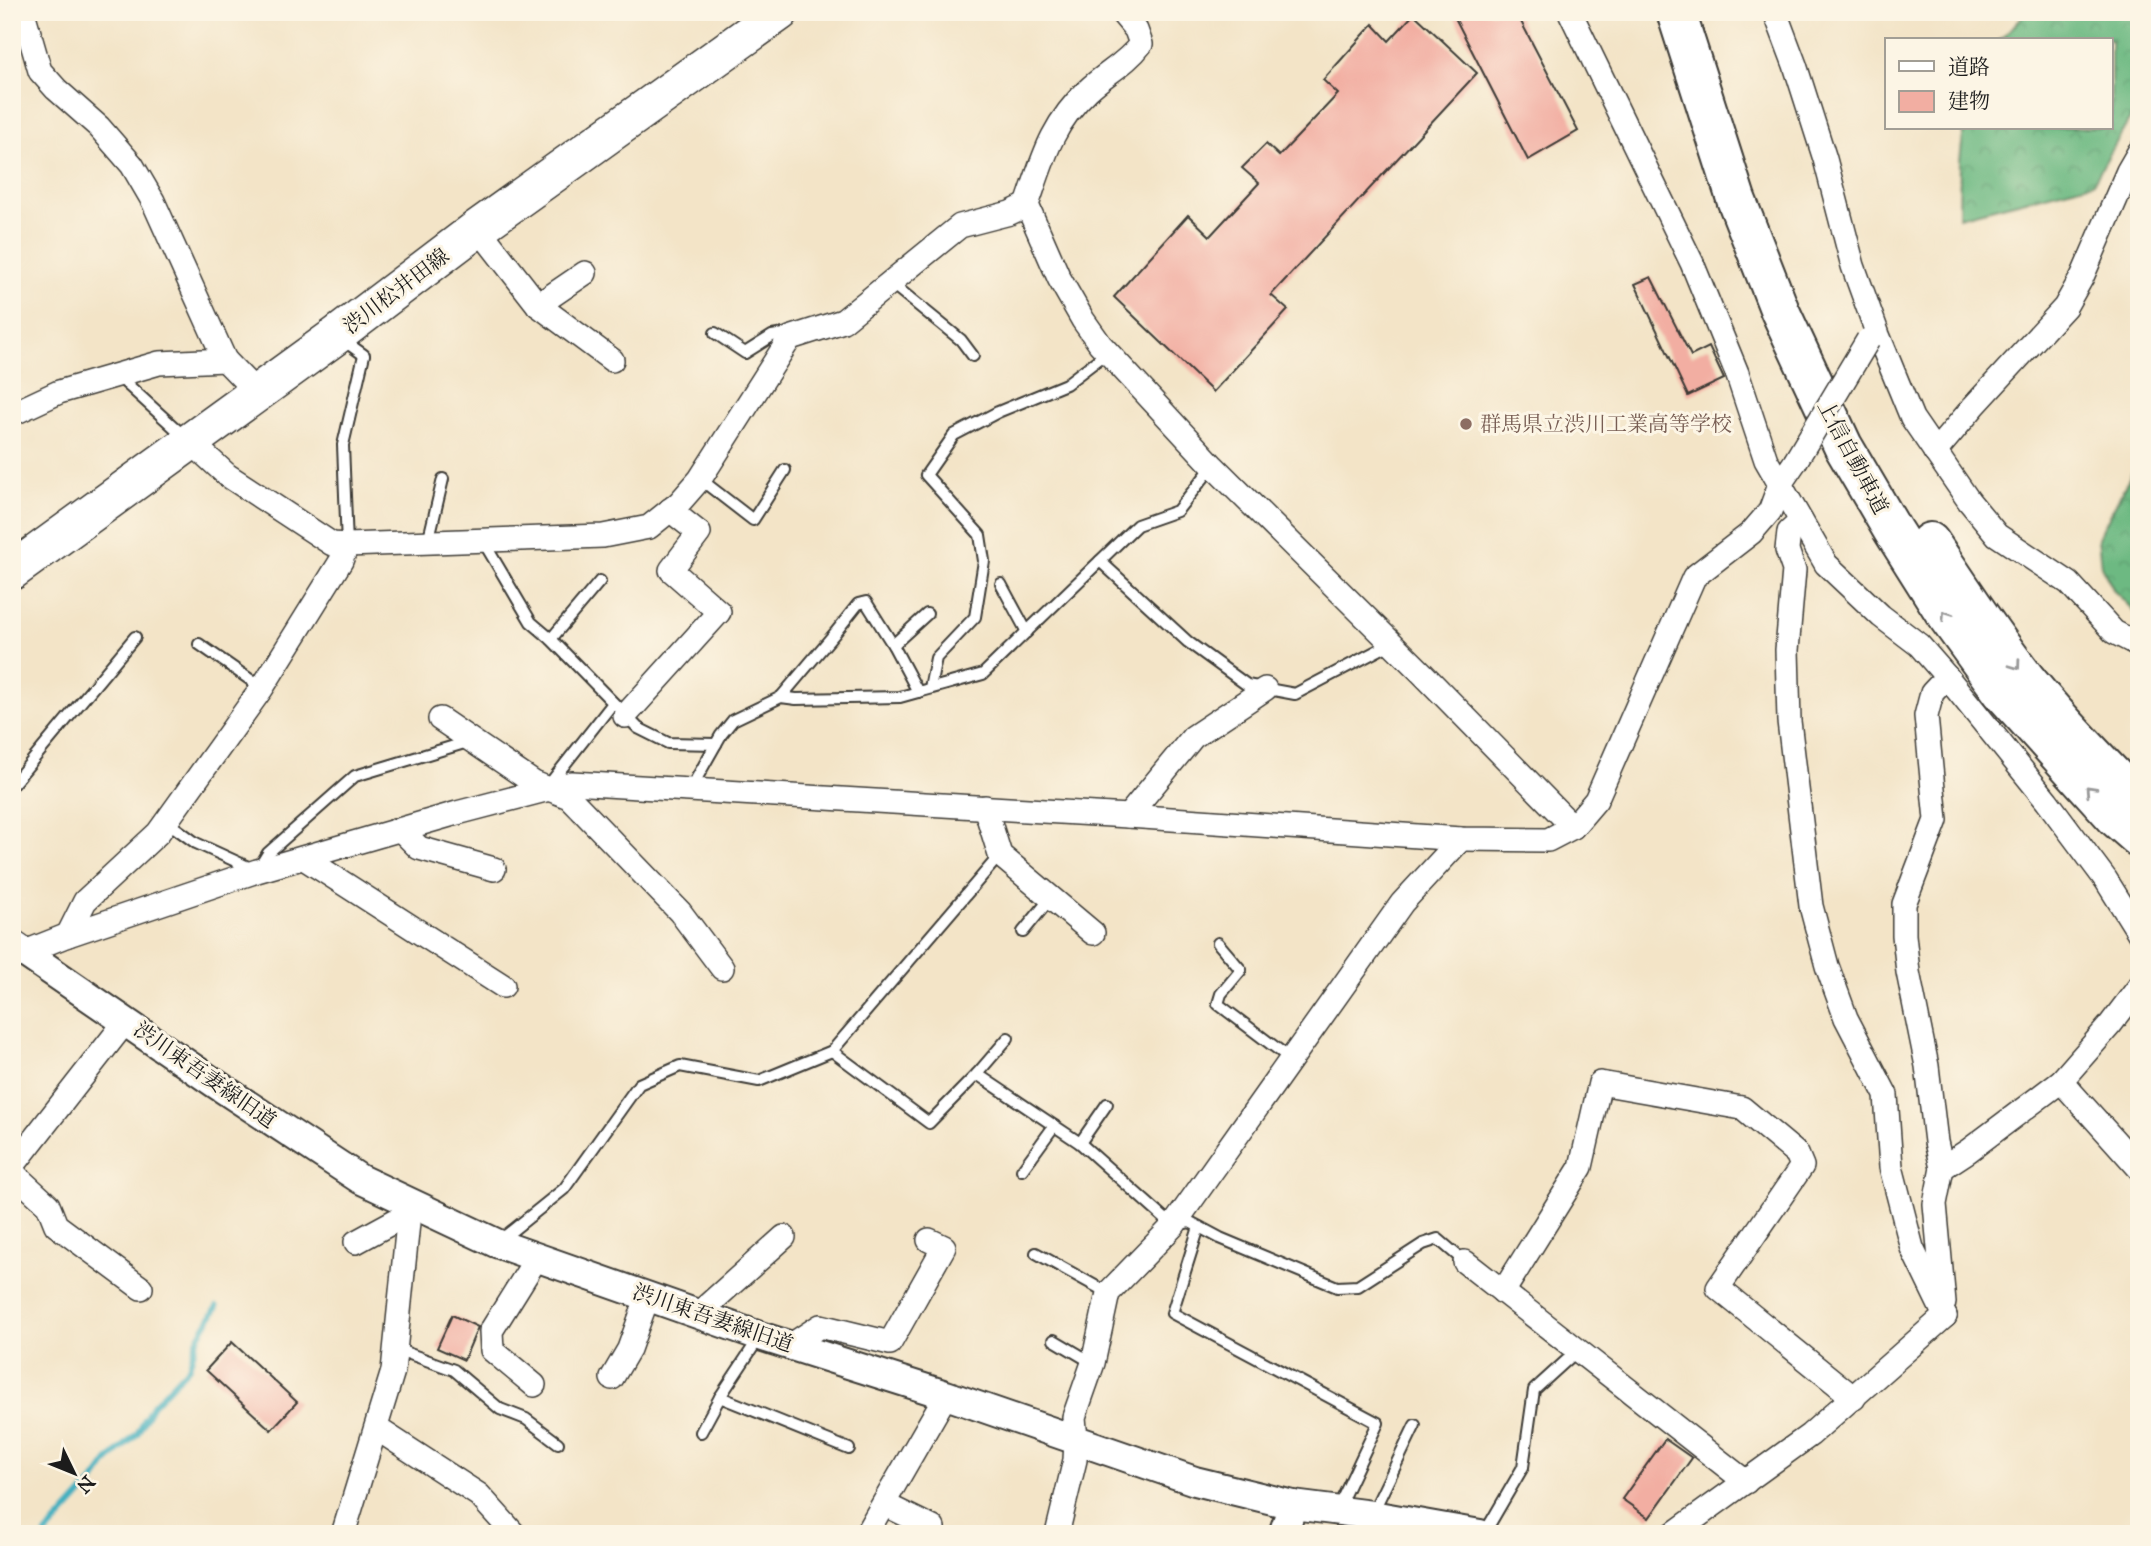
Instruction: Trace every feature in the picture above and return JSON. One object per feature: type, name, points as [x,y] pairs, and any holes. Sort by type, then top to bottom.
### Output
[{"type":"highway","name":"上信自動車道","points":[[1676,12],[1741,211],[1780,311],[1843,446],[1947,615],[2002,692],[2115,817],[2139,838]]},
{"type":"highway","name":"上信自動車道","points":[[1700,12],[1754,177],[1799,299],[1854,412],[1911,513],[2025,678],[2089,751],[2139,802]]},
{"type":"main road","name":"渋川松井田線","points":[[12,571],[337,335],[478,228],[780,12]]},
{"type":"street","points":[[23,12],[40,71],[99,127],[132,165],[153,201],[225,360],[257,393]]},
{"type":"street","points":[[1121,12],[1136,30],[1141,44],[1130,59],[1089,90],[1059,123],[1027,205],[1059,278],[1083,320],[1108,352],[1213,466],[1573,827]]},
{"type":"street","points":[[1570,12],[1692,262],[1737,373],[1766,460],[1826,564],[1881,616],[1919,645],[1947,677],[2062,821],[2106,880],[2139,933]]},
{"type":"street","points":[[1775,12],[1825,159],[1873,337],[1912,418],[1969,501],[1997,535],[2069,583],[2113,632],[2139,645]]},
{"type":"street","points":[[1935,452],[2065,307],[2082,278],[2128,171],[2139,152]]},
{"type":"street","points":[[191,442],[227,474],[332,544],[603,536],[649,527],[700,479],[790,338],[843,321],[960,226],[1010,213],[1027,205]]},
{"type":"street","points":[[478,228],[538,305],[612,360]]},
{"type":"street","points":[[538,305],[585,273]]},
{"type":"street","points":[[19,948],[257,871],[572,783],[1461,839],[1548,840],[1573,827],[1596,800],[1694,577],[1751,533],[1770,511],[1780,484],[1873,337]]},
{"type":"street","points":[[12,414],[59,392],[159,363],[225,360]]},
{"type":"street","points":[[619,710],[719,612],[671,570],[699,533],[670,510]]},
{"type":"street","points":[[1801,521],[1789,532],[1787,550],[1794,570],[1787,650],[1789,721],[1811,906],[1827,966],[1846,1018],[1886,1095],[1891,1167],[1912,1248],[1945,1317]]},
{"type":"street","points":[[68,934],[85,901],[158,833],[262,688],[341,561],[347,545]]},
{"type":"street","points":[[1945,1317],[1935,1204],[1942,1168],[1936,1142],[1927,1066],[1908,972],[1904,904],[1936,820],[1926,716],[1933,693],[1947,677]]},
{"type":"street","points":[[1128,816],[1193,737],[1265,688]]},
{"type":"street","points":[[440,719],[545,789],[569,797],[680,912],[722,968]]},
{"type":"street","points":[[985,807],[1000,855],[1093,933]]},
{"type":"street","points":[[401,830],[419,848],[494,869]]},
{"type":"street","points":[[1057,1534],[1075,1460],[1074,1417],[1093,1363],[1108,1293],[1173,1226],[1402,903],[1461,839]]},
{"type":"street","points":[[304,858],[503,986]]},
{"type":"street","name":"渋川東吾妻線旧道","points":[[19,948],[360,1180],[496,1243],[760,1336],[946,1395],[1195,1481],[1293,1505],[1372,1515],[1401,1527],[1482,1534]]},
{"type":"street","points":[[1942,1168],[2062,1081],[2139,988]]},
{"type":"street","points":[[126,1021],[12,1169],[48,1205],[55,1224],[141,1288]]},
{"type":"street","points":[[2062,1081],[2139,1168]]},
{"type":"street","points":[[1503,1292],[1581,1167],[1600,1083],[1742,1108],[1797,1154],[1802,1166],[1718,1288],[1854,1398]]},
{"type":"street","points":[[356,1242],[400,1218],[410,1203]]},
{"type":"street","points":[[343,1534],[393,1371],[410,1203]]},
{"type":"street","points":[[698,1314],[784,1237]]},
{"type":"street","points":[[791,1345],[820,1326],[890,1343],[944,1247],[929,1240]]},
{"type":"street","points":[[534,1385],[492,1350],[491,1331],[536,1259]]},
{"type":"street","points":[[1465,1262],[1746,1482]]},
{"type":"street","points":[[612,1378],[629,1349],[648,1296]]},
{"type":"street","points":[[1673,1534],[1810,1435],[1945,1317]]},
{"type":"street","points":[[866,1534],[946,1395]]},
{"type":"street","points":[[376,1428],[479,1494],[514,1534]]},
{"type":"street","points":[[884,1504],[933,1528]]},
{"type":"street","points":[[1283,1534],[1293,1505]]},
{"type":"lane","points":[[891,283],[961,340],[973,356]]},
{"type":"lane","points":[[715,333],[745,352],[772,336],[814,330]]},
{"type":"lane","points":[[337,335],[364,355],[343,445],[347,545]]},
{"type":"lane","points":[[930,688],[936,658],[975,617],[984,561],[980,535],[926,475],[954,435],[998,412],[1066,384],[1108,352]]},
{"type":"lane","points":[[117,375],[191,442]]},
{"type":"lane","points":[[781,697],[900,697],[983,674],[1137,525],[1177,511],[1213,466]]},
{"type":"lane","points":[[700,479],[753,520],[785,470]]},
{"type":"lane","points":[[428,542],[443,479]]},
{"type":"lane","points":[[482,540],[531,622],[638,728],[668,743],[716,744]]},
{"type":"lane","points":[[1100,561],[1188,642],[1247,685],[1295,694],[1392,643]]},
{"type":"lane","points":[[551,639],[600,581]]},
{"type":"lane","points":[[1001,584],[1027,632]]},
{"type":"lane","points":[[690,790],[733,720],[781,697],[858,604],[866,602],[918,692]]},
{"type":"lane","points":[[893,645],[927,614]]},
{"type":"lane","points":[[12,785],[135,637]]},
{"type":"lane","points":[[200,644],[262,688]]},
{"type":"lane","points":[[545,789],[619,710]]},
{"type":"lane","points":[[166,821],[196,843],[257,871],[268,853],[355,776],[471,741]]},
{"type":"lane","points":[[496,1243],[564,1189],[639,1084],[680,1066],[759,1082],[832,1051],[1000,855]]},
{"type":"lane","points":[[1023,932],[1050,899]]},
{"type":"lane","points":[[1218,943],[1241,970],[1221,994],[1217,1004],[1292,1060]]},
{"type":"lane","points":[[832,1051],[929,1123],[1008,1038]]},
{"type":"lane","points":[[977,1074],[1080,1143],[1173,1226],[1190,1222],[1220,1238],[1337,1287],[1358,1286],[1423,1244],[1438,1239],[1465,1262]]},
{"type":"lane","points":[[1080,1143],[1107,1104]]},
{"type":"lane","points":[[1022,1170],[1054,1126]]},
{"type":"lane","points":[[1199,1227],[1172,1313],[1378,1423],[1337,1511]]},
{"type":"lane","points":[[1036,1253],[1108,1293]]},
{"type":"lane","points":[[701,1432],[760,1336]]},
{"type":"lane","points":[[1054,1340],[1093,1363]]},
{"type":"lane","points":[[396,1349],[454,1370],[500,1409],[526,1419],[558,1443]]},
{"type":"lane","points":[[1482,1534],[1523,1467],[1534,1390],[1578,1350]]},
{"type":"lane","points":[[720,1398],[849,1449]]},
{"type":"lane","points":[[1372,1515],[1415,1425]]},
{"type":"green space","points":[[2027,12],[2139,12],[2139,103],[2093,183],[1959,217],[1960,160],[1964,130],[2112,130],[2112,38],[2002,38]]},
{"type":"green space","points":[[2139,459],[2139,616],[2114,591],[2101,566],[2098,538]]},
{"type":"building","points":[[1452,12],[1516,12],[1578,131],[1528,160]]},
{"type":"building","points":[[1414,14],[1477,73],[1271,295],[1288,310],[1213,392],[1114,297],[1188,215],[1210,236],[1259,183],[1242,168],[1266,144],[1279,156],[1338,94],[1323,80],[1373,24],[1389,41]]},
{"type":"building","points":[[1651,277],[1691,356],[1709,347],[1724,379],[1688,396],[1635,284]]},
{"type":"building","points":[[452,1315],[478,1327],[464,1360],[437,1348]]},
{"type":"building","points":[[232,1342],[297,1402],[271,1430],[206,1370]]},
{"type":"building","points":[[1665,1439],[1692,1458],[1649,1518],[1622,1499]]},
{"type":"waterway","points":[[46,1534],[94,1481],[108,1461],[137,1434],[152,1406],[189,1367],[197,1340],[217,1307]]},
{"type":"place","name":"群馬県立渋川工業高等学校","points":[[1466,424]]}]
